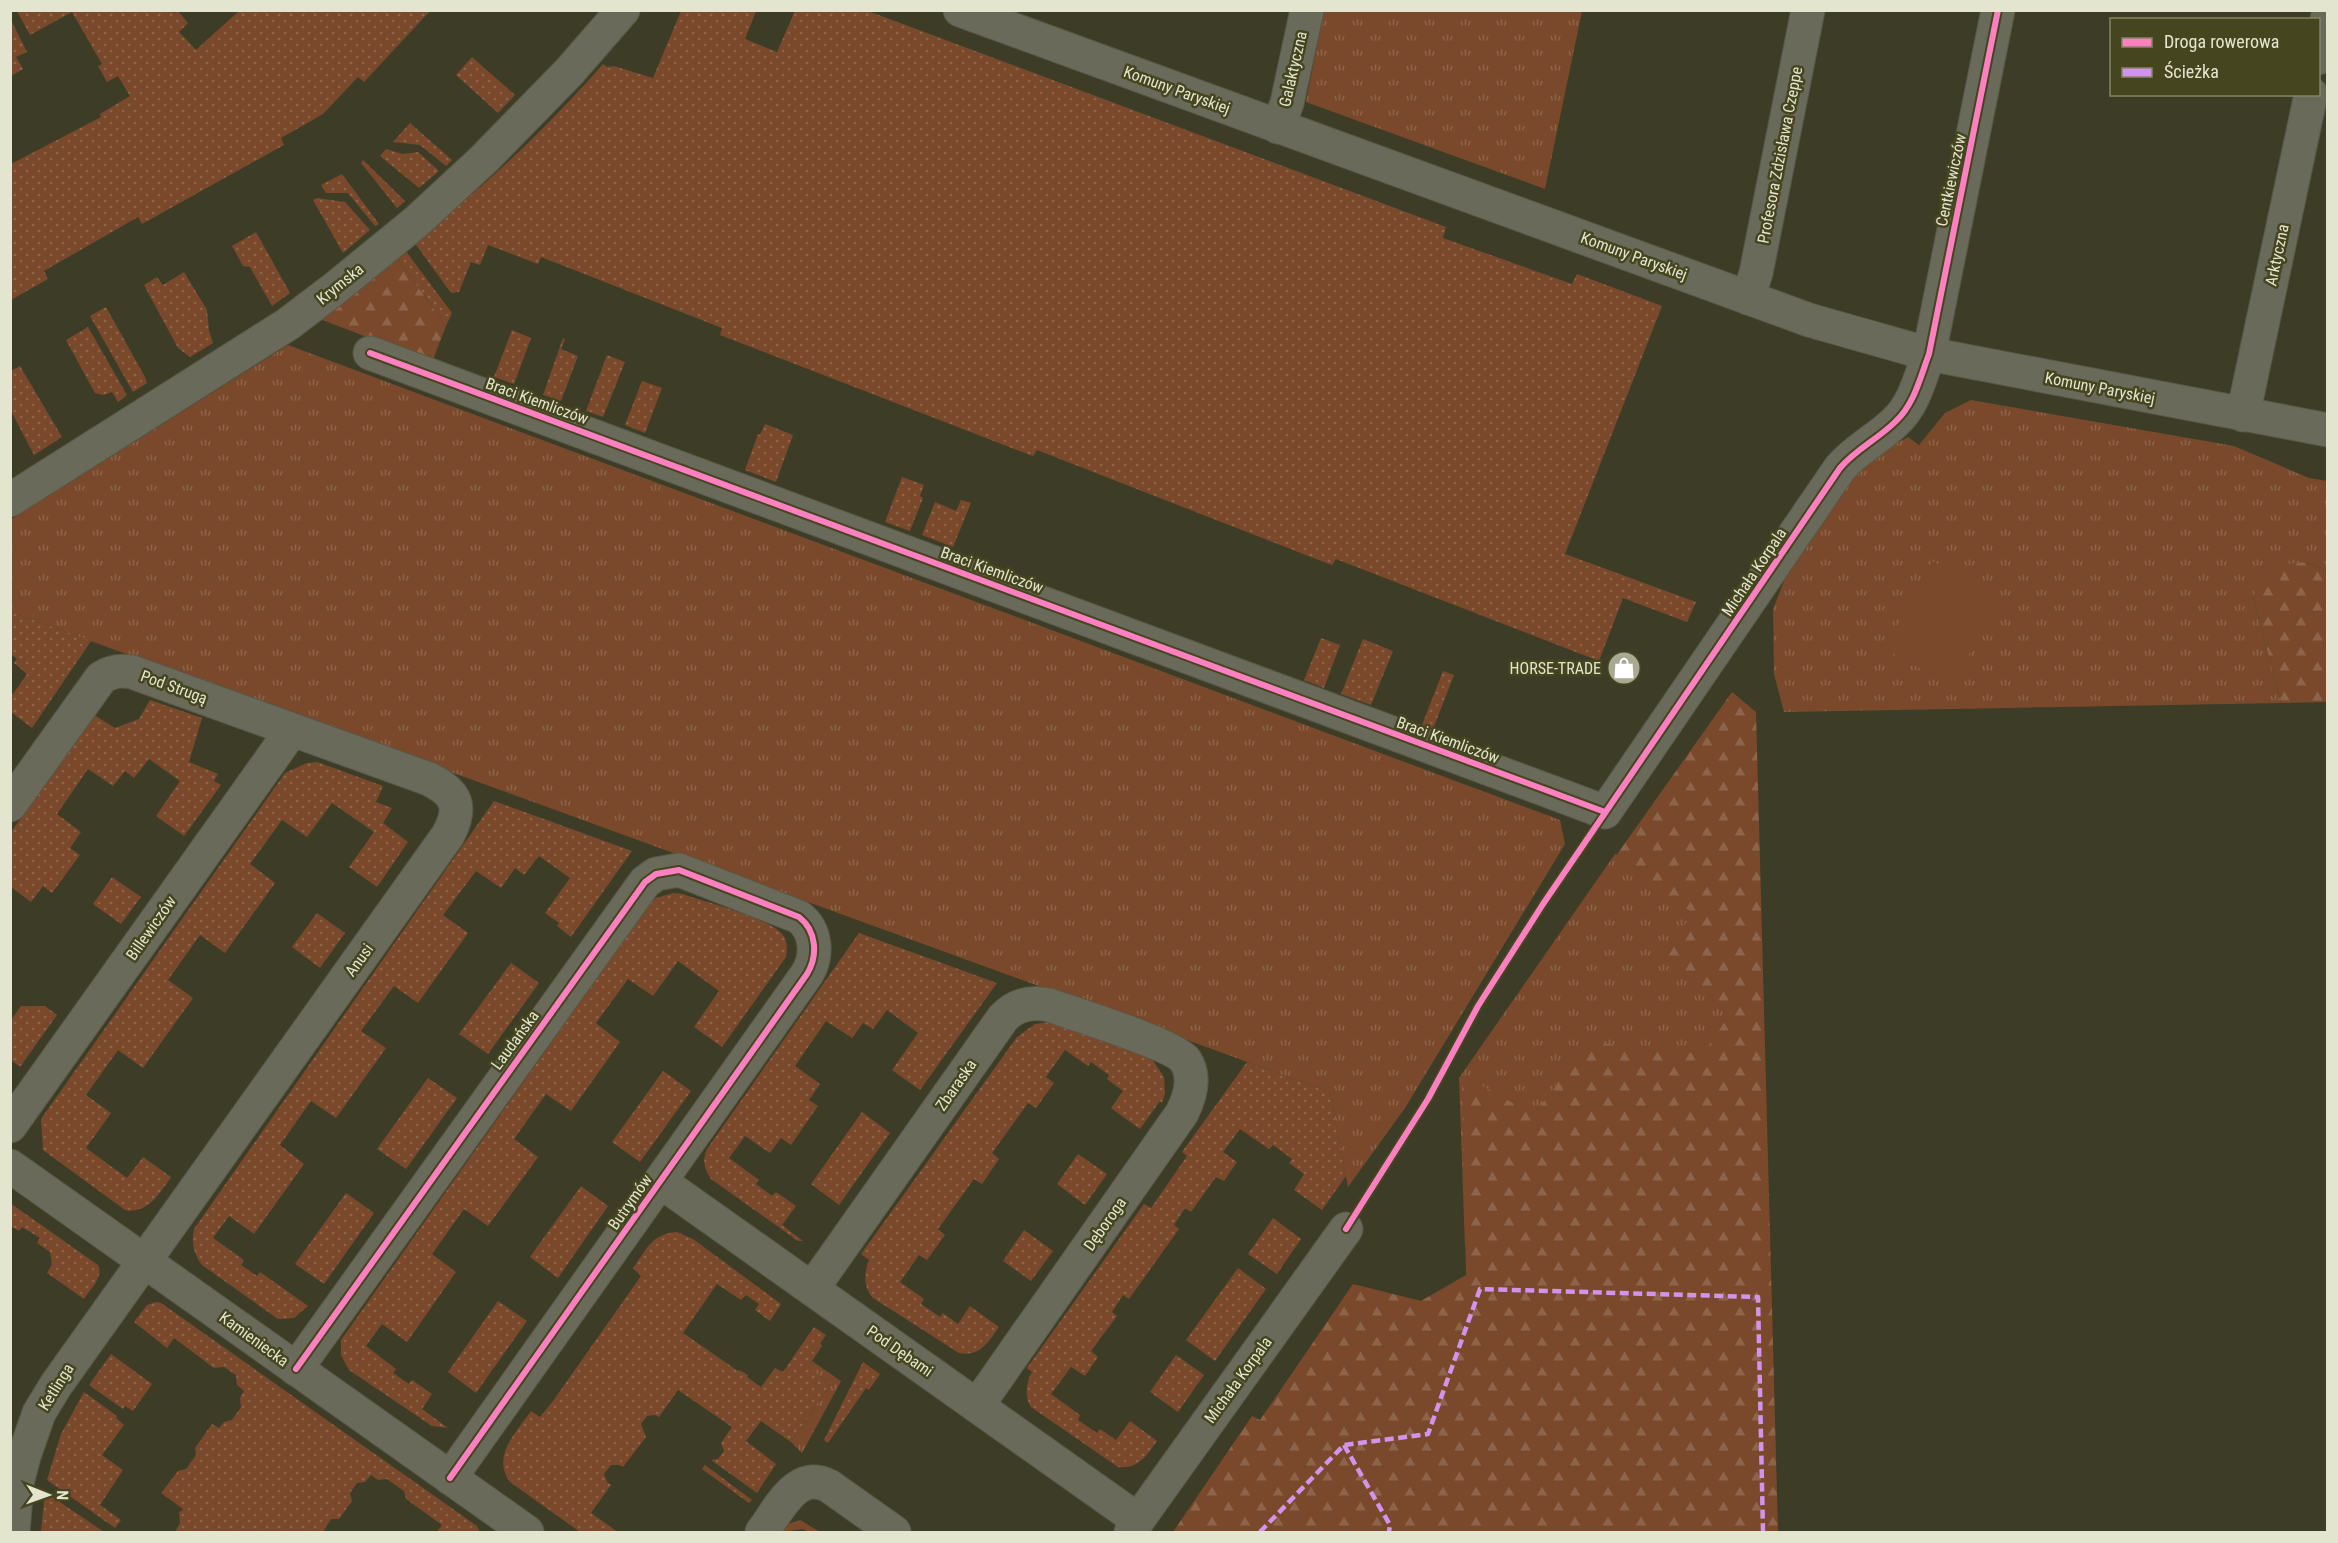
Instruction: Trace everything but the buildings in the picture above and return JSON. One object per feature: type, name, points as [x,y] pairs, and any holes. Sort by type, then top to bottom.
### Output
[{"type":"street","name":"Krymska","points":[[10,500],[288,324],[334,289],[416,222],[483,160],[569,72],[623,10]]},
{"type":"street","name":"Komuny Paryskiej","points":[[960,10],[1033,23],[1278,127],[1809,320],[1929,354],[2328,430]]},
{"type":"street","name":"Galaktyczna","points":[[1278,127],[1287,103],[1307,10]]},
{"type":"street","name":"Profesora Zdzisława Czeppe","points":[[1748,298],[1756,273],[1808,10]]},
{"type":"street","name":"Centkiewiczów","points":[[1929,354],[1998,10]]},
{"type":"street","points":[[2320,53],[2328,15]]},
{"type":"street","name":"Arktyczna","points":[[2244,415],[2311,96]]},
{"type":"street","name":"Braci Kiemliczów","points":[[370,353],[1605,812]]},
{"type":"street","name":"Michała Korpala","points":[[1605,812],[1840,468],[1849,458],[1896,422],[1910,403],[1929,354]]},
{"type":"street","name":"Pod Strugą","points":[[10,805],[99,681],[110,673],[132,672],[292,730]]},
{"type":"street","name":"Billewiczów","points":[[10,1126],[292,730]]},
{"type":"street","name":"Anusi","points":[[143,1260],[453,827],[456,802],[449,791],[440,784],[292,730]]},
{"type":"street","name":"Laudańska","points":[[296,1369],[648,879],[664,872],[681,870],[792,912],[803,920],[813,936]]},
{"type":"street","name":"Butrymów","points":[[450,1478],[807,974],[813,960],[813,936]]},
{"type":"street","name":"Zbaraska","points":[[812,1289],[1003,1018],[1013,1009],[1030,1004],[1048,1005],[1159,1045]]},
{"type":"street","name":"Dęboroga","points":[[977,1406],[1182,1113],[1191,1090],[1189,1068],[1182,1057],[1159,1045]]},
{"type":"street","name":"Kamieniecka","points":[[10,1166],[526,1532]]},
{"type":"street","name":"Pod Dębami","points":[[661,1182],[977,1406],[1135,1526]]},
{"type":"street","name":"Michała Korpala","points":[[1135,1526],[1346,1229]]},
{"type":"street","name":"Ketlinga","points":[[13,1533],[19,1477],[28,1442],[39,1413],[143,1260]]},
{"type":"street","points":[[762,1533],[793,1489],[804,1482],[812,1481],[829,1486],[894,1533]]},
{"type":"green space","points":[[171,10],[174,13],[178,11],[188,23],[179,32],[196,50],[239,11],[430,11],[364,82],[358,77],[323,114],[281,138],[284,145],[142,224],[138,217],[44,271],[48,279],[11,300],[11,164],[101,117],[100,114],[130,96],[118,76],[107,82],[98,66],[102,64],[72,12],[30,35],[17,11]]},
{"type":"green space","points":[[681,11],[756,11],[745,39],[777,52],[795,11],[868,11],[1446,227],[1443,238],[1572,284],[1577,274],[1662,306],[1565,554],[1696,602],[1687,622],[1623,598],[1599,661],[1336,559],[1332,565],[1316,559],[1037,450],[1033,456],[1017,450],[720,335],[722,328],[541,257],[538,264],[488,245],[480,265],[471,262],[459,292],[451,293],[414,242],[513,158],[603,64],[607,67],[614,66],[653,78]]},
{"type":"green space","points":[[1324,11],[1582,11],[1545,189],[1306,102]]},
{"type":"green space","points":[[11,20],[27,52],[16,57],[23,69],[11,76]]},
{"type":"green space","points":[[472,57],[515,95],[498,113],[456,75]]},
{"type":"green space","points":[[410,123],[452,160],[446,166],[420,145],[393,142]]},
{"type":"green space","points":[[386,149],[403,154],[418,152],[439,171],[419,188],[380,156]]},
{"type":"green space","points":[[363,160],[405,201],[397,208],[361,163]]},
{"type":"green space","points":[[342,174],[379,224],[375,226],[348,193],[326,193],[321,185]]},
{"type":"green space","points":[[317,198],[345,202],[370,230],[343,253],[313,200]]},
{"type":"green space","points":[[256,232],[290,293],[272,306],[250,267],[243,266],[232,246]]},
{"type":"green space","points":[[405,250],[452,313],[446,326],[396,256]]},
{"type":"green space","points":[[396,256],[446,326],[432,362],[320,319]]},
{"type":"green space","points":[[184,272],[207,310],[213,343],[190,357],[178,348],[144,285],[157,277],[163,285]]},
{"type":"green space","points":[[106,307],[147,383],[133,392],[90,316]]},
{"type":"green space","points":[[88,327],[127,395],[118,402],[112,392],[103,395],[95,393],[66,340]]},
{"type":"green space","points":[[512,330],[531,338],[514,384],[494,377]]},
{"type":"green space","points":[[563,338],[565,339],[561,349],[578,356],[561,401],[543,395]]},
{"type":"green space","points":[[288,345],[1560,820],[1565,844],[1405,1108],[1348,1187],[1330,1092],[11,612],[10,520]]},
{"type":"green space","points":[[607,355],[625,362],[603,417],[586,411]]},
{"type":"green space","points":[[20,366],[62,437],[34,455],[11,411],[11,371]]},
{"type":"green space","points":[[642,381],[662,388],[645,433],[625,425]]},
{"type":"green space","points":[[1971,400],[2234,446],[2309,478],[2327,481],[2327,570],[2305,562],[2253,597],[2281,703],[1784,712],[1774,674],[1773,609],[1785,579],[1864,460],[1908,437],[1919,445],[1945,413]]},
{"type":"green space","points":[[765,424],[793,435],[776,482],[745,470],[758,434],[760,435]]},
{"type":"green space","points":[[902,477],[924,485],[920,496],[923,498],[910,531],[885,522]]},
{"type":"green space","points":[[961,500],[971,503],[953,547],[922,535],[935,502],[956,511]]},
{"type":"green space","points":[[1932,561],[2000,598],[1952,686],[1885,649]]},
{"type":"green space","points":[[2305,562],[2327,570],[2327,702],[2281,703],[2253,597],[2267,566]]},
{"type":"green space","points":[[11,612],[91,641],[32,728],[11,712],[11,693],[13,694],[27,674],[14,663],[17,659],[11,654]]},
{"type":"green space","points":[[1321,638],[1340,645],[1324,688],[1304,680]]},
{"type":"green space","points":[[1363,639],[1393,651],[1371,705],[1341,694]]},
{"type":"green space","points":[[1443,671],[1454,675],[1433,729],[1422,725]]},
{"type":"green space","points":[[1732,692],[1756,712],[1778,1532],[1173,1532],[1252,1416],[1260,1420],[1353,1284],[1421,1301],[1466,1275],[1462,1081],[1465,1076],[1534,1115],[1587,1042],[1703,1054],[1732,1011],[1662,956],[1693,913],[1613,860]]},
{"type":"green space","points":[[150,700],[202,718],[189,762],[218,774],[214,781],[221,785],[184,836],[156,816],[180,781],[149,759],[134,778],[125,771],[113,786],[88,769],[57,814],[81,832],[70,848],[80,855],[52,893],[43,886],[31,902],[11,887],[11,832],[94,715],[115,728],[139,719]]},
{"type":"green space","points":[[317,762],[383,786],[376,802],[392,808],[383,823],[408,842],[377,887],[349,867],[374,832],[332,803],[307,837],[282,820],[250,864],[275,883],[225,953],[200,935],[168,980],[193,998],[143,1068],[118,1050],[86,1095],[111,1113],[86,1148],[127,1178],[143,1157],[171,1177],[157,1196],[146,1206],[140,1209],[125,1210],[43,1150],[41,1119],[285,773],[307,763]]},
{"type":"green space","points":[[494,801],[632,851],[571,937],[557,926],[559,923],[545,913],[570,878],[539,856],[524,875],[515,868],[501,888],[476,871],[443,915],[468,933],[418,1003],[394,986],[361,1031],[386,1048],[336,1118],[311,1101],[280,1145],[304,1164],[254,1234],[229,1216],[213,1238],[244,1260],[241,1265],[257,1276],[260,1272],[308,1306],[294,1318],[278,1319],[202,1265],[194,1248],[194,1229]]},
{"type":"green space","points":[[1615,854],[1755,903],[1764,1283],[1465,1246],[1459,1078]]},
{"type":"green space","points":[[112,877],[141,897],[121,924],[93,904]]},
{"type":"green space","points":[[673,893],[736,911],[776,929],[786,940],[786,957],[722,1047],[694,1027],[719,991],[678,961],[653,996],[628,979],[596,1023],[620,1042],[571,1111],[546,1094],[514,1139],[538,1157],[488,1226],[464,1209],[432,1254],[456,1272],[407,1342],[382,1324],[366,1346],[396,1369],[393,1373],[409,1384],[412,1380],[432,1394],[422,1409],[448,1428],[432,1426],[349,1370],[341,1355],[341,1340],[650,903],[656,898]]},
{"type":"green space","points":[[317,913],[345,933],[320,968],[292,947]]},
{"type":"green space","points":[[859,933],[997,983],[920,1090],[892,1070],[918,1033],[887,1010],[873,1029],[863,1023],[852,1038],[826,1021],[795,1066],[820,1084],[809,1100],[818,1106],[791,1145],[781,1138],[770,1153],[745,1136],[729,1158],[759,1180],[756,1184],[772,1196],[776,1192],[796,1206],[782,1225],[803,1241],[798,1241],[711,1179],[704,1161],[707,1149]]},
{"type":"green space","points":[[511,963],[539,983],[488,1054],[459,1034]]},
{"type":"green space","points":[[21,1006],[45,1006],[57,1015],[20,1067],[11,1060],[11,1020]]},
{"type":"green space","points":[[1050,1022],[1152,1059],[1164,1077],[1165,1094],[1162,1103],[1160,1101],[1140,1129],[1111,1108],[1123,1091],[1107,1079],[1109,1075],[1091,1062],[1088,1066],[1065,1050],[1046,1077],[1054,1083],[1036,1108],[1028,1103],[992,1153],[999,1159],[982,1184],[974,1179],[938,1229],[945,1235],[927,1260],[919,1255],[900,1282],[924,1299],[921,1304],[940,1317],[943,1313],[958,1324],[970,1306],[999,1327],[983,1347],[973,1353],[959,1353],[873,1298],[867,1289],[865,1280],[869,1260],[861,1254],[1017,1037],[1035,1024]]},
{"type":"green space","points":[[1247,1062],[1330,1092],[1346,1176],[1322,1210],[1294,1190],[1304,1174],[1289,1163],[1292,1159],[1273,1145],[1269,1149],[1240,1129],[1223,1152],[1237,1162],[1224,1181],[1216,1177],[1191,1212],[1185,1208],[1174,1225],[1179,1229],[1129,1299],[1123,1295],[1112,1312],[1117,1316],[1091,1351],[1098,1357],[1085,1376],[1071,1367],[1051,1394],[1080,1415],[1078,1420],[1097,1433],[1100,1429],[1116,1440],[1130,1421],[1157,1441],[1137,1464],[1118,1467],[1031,1407],[1027,1398],[1027,1389],[1032,1372],[1027,1368],[1144,1204],[1151,1208],[1187,1156],[1182,1152]]},
{"type":"green space","points":[[663,1071],[691,1091],[640,1162],[612,1142]]},
{"type":"green space","points":[[428,1078],[457,1098],[406,1169],[377,1149]]},
{"type":"green space","points":[[862,1112],[890,1133],[839,1205],[811,1184]]},
{"type":"green space","points":[[1078,1154],[1107,1174],[1085,1205],[1057,1184]]},
{"type":"green space","points":[[581,1186],[608,1206],[558,1278],[530,1257]]},
{"type":"green space","points":[[346,1193],[374,1213],[324,1284],[295,1264]]},
{"type":"green space","points":[[10,1203],[98,1265],[98,1278],[84,1299],[47,1273],[52,1264],[50,1252],[37,1243],[40,1238],[22,1227],[19,1231],[11,1226]]},
{"type":"green space","points":[[1273,1218],[1301,1239],[1277,1274],[1248,1254]]},
{"type":"green space","points":[[1024,1230],[1053,1251],[1031,1281],[1003,1261]]},
{"type":"green space","points":[[677,1232],[693,1239],[781,1304],[770,1321],[755,1310],[759,1304],[746,1295],[741,1300],[717,1284],[683,1333],[738,1371],[748,1375],[747,1377],[761,1387],[775,1368],[783,1372],[814,1327],[826,1335],[805,1366],[831,1383],[791,1442],[761,1421],[746,1441],[776,1464],[757,1493],[711,1460],[718,1459],[724,1451],[721,1443],[732,1427],[678,1390],[659,1417],[647,1416],[641,1424],[646,1437],[623,1467],[611,1465],[604,1474],[611,1485],[591,1513],[618,1532],[580,1532],[510,1482],[503,1463],[504,1454],[513,1436],[531,1411],[540,1417],[553,1401],[641,1276],[633,1268],[646,1249],[655,1239]]},
{"type":"green space","points":[[1238,1268],[1266,1289],[1215,1361],[1186,1340]]},
{"type":"green space","points":[[498,1301],[527,1321],[476,1393],[448,1372]]},
{"type":"green space","points":[[161,1303],[477,1526],[480,1532],[437,1532],[442,1525],[406,1499],[404,1491],[387,1479],[378,1480],[371,1475],[365,1482],[357,1483],[350,1493],[352,1501],[339,1519],[331,1519],[323,1532],[175,1532],[180,1523],[179,1513],[183,1509],[161,1493],[178,1471],[186,1469],[196,1455],[195,1448],[212,1424],[219,1428],[224,1422],[232,1420],[241,1407],[240,1398],[244,1391],[237,1385],[236,1375],[224,1367],[214,1368],[174,1338],[167,1348],[134,1322],[147,1305]]},
{"type":"green space","points":[[820,1344],[822,1346],[812,1361],[841,1381],[802,1453],[791,1442],[831,1383],[804,1366]]},
{"type":"green space","points":[[111,1354],[152,1384],[133,1411],[125,1406],[123,1409],[89,1385]]},
{"type":"green space","points":[[1176,1355],[1204,1375],[1178,1412],[1150,1392]]},
{"type":"green space","points":[[863,1362],[880,1374],[869,1390],[866,1388],[828,1443],[824,1440]]},
{"type":"green space","points":[[84,1392],[117,1416],[116,1418],[124,1425],[102,1455],[123,1470],[100,1505],[121,1520],[115,1528],[47,1480],[61,1434]]},
{"type":"green space","points":[[705,1465],[752,1500],[749,1503],[702,1469]]},
{"type":"green space","points":[[45,1492],[104,1532],[41,1532]]},
{"type":"green space","points":[[800,1520],[820,1532],[809,1532],[803,1529],[780,1532],[788,1524]]},
{"type":"marked path","points":[[1260,1532],[1344,1445],[1428,1434],[1480,1289],[1758,1297],[1763,1532]]},
{"type":"marked path","points":[[1344,1445],[1390,1525],[1389,1532]]},
{"type":"cycle path","points":[[1346,1229],[1428,1099],[1478,1006],[1543,904],[1840,468],[1895,422],[1912,399],[1929,354],[1998,10]]},
{"type":"cycle path","points":[[370,353],[1605,812]]},
{"type":"cycle path","points":[[296,1369],[645,882],[656,874],[679,870],[799,917],[809,929],[814,944],[813,959],[807,974],[450,1478]]},
{"type":"place","name":"HORSE-TRADE","points":[[1624,668]]}]
